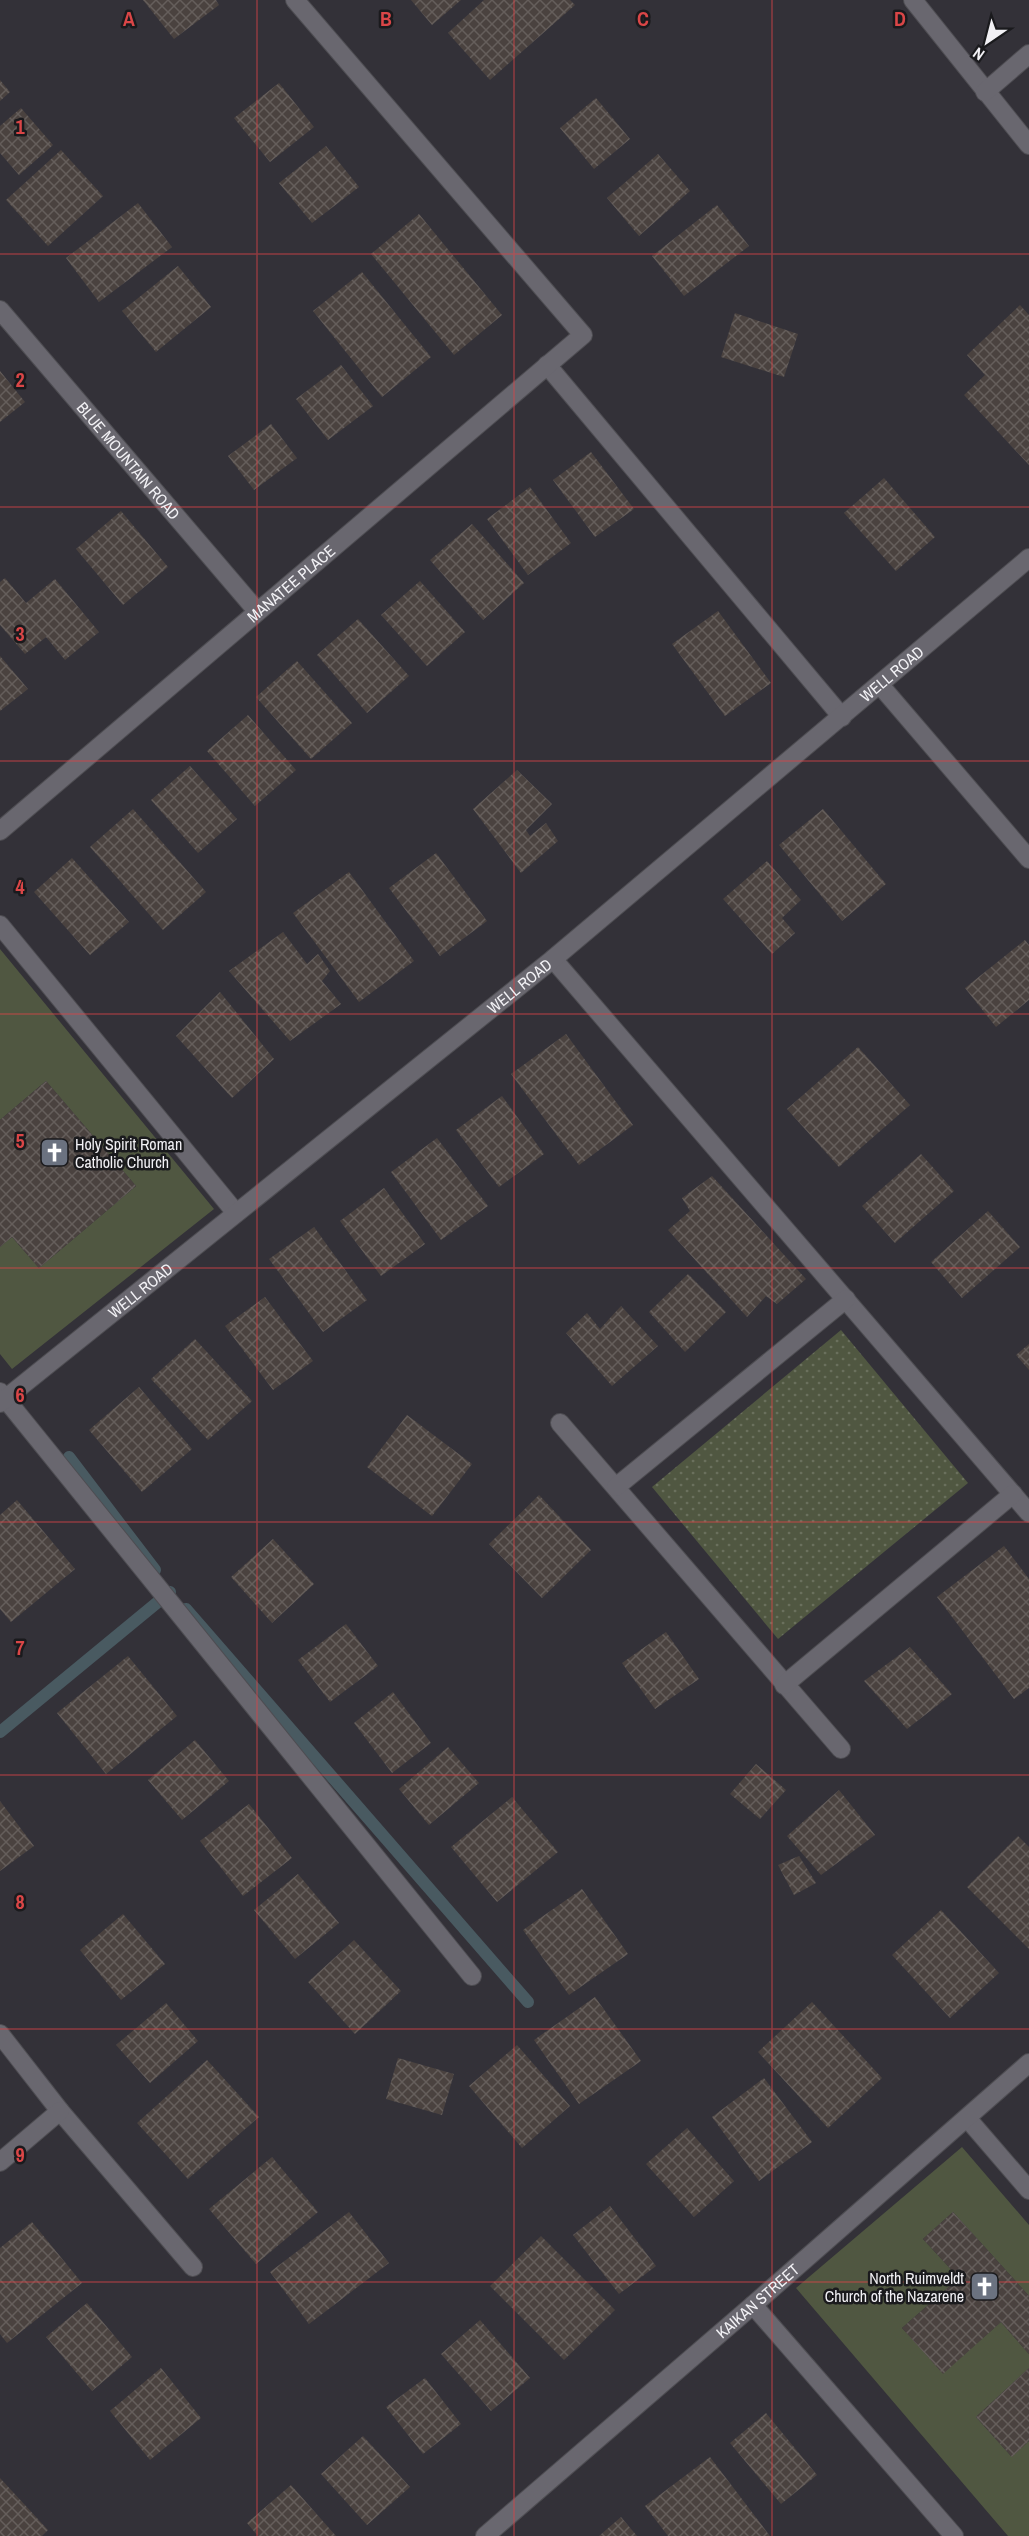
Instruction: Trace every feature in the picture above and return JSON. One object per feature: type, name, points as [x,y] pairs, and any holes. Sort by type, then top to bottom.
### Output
[{"type":"street","name":"MANATEE PLACE","points":[[0,831],[583,335],[295,0]]},
{"type":"street","points":[[913,0],[984,92],[1029,145]]},
{"type":"street","points":[[984,92],[1029,54]]},
{"type":"street","name":"BLUE MOUNTAIN ROAD","points":[[0,310],[257,611]]},
{"type":"street","points":[[547,365],[842,717]]},
{"type":"street","name":"WELL ROAD","points":[[2,1398],[553,959],[1029,558]]},
{"type":"street","points":[[880,685],[1029,859]]},
{"type":"street","points":[[0,925],[236,1213]]},
{"type":"street","points":[[553,959],[1029,1513]]},
{"type":"street","points":[[615,1487],[846,1299]]},
{"type":"street","points":[[2,1398],[471,1976]]},
{"type":"street","points":[[561,1424],[841,1749]]},
{"type":"street","points":[[784,1685],[1013,1494]]},
{"type":"street","points":[[0,2034],[60,2111],[193,2267]]},
{"type":"street","name":"KAIKAN STREET","points":[[485,2536],[1029,2063]]},
{"type":"street","points":[[0,2162],[60,2111]]},
{"type":"street","points":[[968,2118],[1029,2190]]},
{"type":"street","points":[[753,2305],[954,2536]]},
{"type":"green space","points":[[0,949],[214,1209],[12,1369],[0,1354],[0,1247],[12,1237],[39,1268],[136,1186],[46,1081],[0,1120]]},
{"type":"green space","points":[[841,1330],[968,1483],[778,1639],[652,1487]]},
{"type":"green space","points":[[962,2147],[1029,2225],[1029,2296],[953,2212],[923,2239],[959,2278],[902,2328],[943,2373],[1001,2322],[1029,2354],[1029,2368],[976,2417],[1011,2456],[1029,2441],[1029,2536],[1008,2536],[796,2288]]},
{"type":"building","points":[[143,0],[216,0],[219,5],[174,39]]},
{"type":"building","points":[[411,0],[461,0],[432,25]]},
{"type":"building","points":[[484,0],[570,0],[575,5],[490,80],[448,33]]},
{"type":"building","points":[[0,80],[10,92],[0,101]]},
{"type":"building","points":[[279,83],[314,127],[270,162],[234,118]]},
{"type":"building","points":[[596,98],[630,139],[594,169],[560,128]]},
{"type":"building","points":[[21,108],[53,145],[19,175],[0,153],[0,126]]},
{"type":"building","points":[[326,146],[359,187],[312,223],[279,183]]},
{"type":"building","points":[[61,150],[103,196],[48,246],[6,200]]},
{"type":"building","points":[[658,154],[690,191],[639,236],[607,198]]},
{"type":"building","points":[[138,203],[172,247],[99,302],[66,258]]},
{"type":"building","points":[[717,205],[749,246],[684,296],[652,256]]},
{"type":"building","points":[[419,214],[502,315],[454,355],[371,254]]},
{"type":"building","points":[[178,266],[211,307],[156,352],[122,311]]},
{"type":"building","points":[[362,272],[431,357],[382,397],[313,311]]},
{"type":"building","points":[[1020,305],[1029,315],[1029,465],[964,395],[985,375],[967,355]]},
{"type":"building","points":[[735,313],[798,334],[784,377],[721,357]]},
{"type":"building","points":[[341,365],[373,406],[328,440],[296,399]]},
{"type":"building","points":[[0,371],[25,402],[0,422]]},
{"type":"building","points":[[271,424],[297,458],[254,490],[228,456]]},
{"type":"building","points":[[591,452],[634,509],[595,537],[553,480]]},
{"type":"building","points":[[884,478],[935,537],[896,571],[844,513]]},
{"type":"building","points":[[530,487],[571,543],[528,575],[487,519]]},
{"type":"building","points":[[121,511],[168,567],[123,605],[76,549]]},
{"type":"building","points":[[472,524],[524,583],[483,620],[430,560]]},
{"type":"building","points":[[5,578],[26,603],[55,579],[99,632],[65,660],[46,637],[25,654],[0,625],[0,582]]},
{"type":"building","points":[[420,581],[465,632],[427,666],[381,615]]},
{"type":"building","points":[[718,611],[771,683],[725,716],[672,644]]},
{"type":"building","points":[[358,619],[409,676],[367,713],[317,655]]},
{"type":"building","points":[[0,656],[28,689],[0,711]]},
{"type":"building","points":[[297,661],[352,723],[311,759],[256,697]]},
{"type":"building","points":[[248,715],[296,770],[255,806],[207,751]]},
{"type":"building","points":[[190,766],[237,819],[198,853],[151,800]]},
{"type":"building","points":[[517,770],[552,804],[526,830],[530,836],[546,823],[558,841],[521,873],[473,809]]},
{"type":"building","points":[[133,809],[206,892],[163,930],[90,847]]},
{"type":"building","points":[[823,809],[886,884],[842,921],[779,845]]},
{"type":"building","points":[[436,853],[487,921],[440,956],[389,888]]},
{"type":"building","points":[[72,858],[129,922],[90,955],[34,892]]},
{"type":"building","points":[[767,861],[801,900],[782,918],[795,933],[772,954],[723,899]]},
{"type":"building","points":[[349,872],[414,961],[359,1002],[293,913]]},
{"type":"building","points":[[283,932],[307,964],[318,954],[330,971],[322,981],[341,1004],[290,1041],[229,971]]},
{"type":"building","points":[[1025,940],[1029,945],[1029,1000],[996,1027],[965,988]]},
{"type":"building","points":[[220,992],[274,1059],[232,1098],[176,1036]]},
{"type":"building","points":[[566,1034],[633,1125],[579,1165],[511,1074]]},
{"type":"building","points":[[858,1047],[910,1105],[839,1167],[787,1109]]},
{"type":"building","name":"Holy Spirit Roman Catholic Church","points":[[46,1081],[136,1186],[39,1268],[12,1237],[0,1247],[0,1120]]},
{"type":"building","points":[[502,1096],[544,1154],[499,1187],[456,1130]]},
{"type":"building","points":[[437,1138],[488,1206],[441,1240],[391,1172]]},
{"type":"building","points":[[921,1154],[954,1191],[895,1243],[862,1206]]},
{"type":"building","points":[[712,1176],[806,1279],[777,1304],[766,1296],[747,1317],[668,1230],[690,1211],[682,1198]]},
{"type":"building","points":[[384,1188],[425,1244],[381,1276],[340,1221]]},
{"type":"building","points":[[988,1211],[1020,1247],[962,1298],[931,1262]]},
{"type":"building","points":[[314,1227],[367,1300],[323,1332],[269,1259]]},
{"type":"building","points":[[688,1274],[726,1312],[685,1352],[649,1312]]},
{"type":"building","points":[[265,1297],[313,1361],[273,1390],[225,1326]]},
{"type":"building","points":[[621,1306],[658,1346],[612,1386],[566,1333],[587,1313],[600,1329]]},
{"type":"building","points":[[195,1339],[252,1401],[208,1440],[151,1379]]},
{"type":"building","points":[[1029,1344],[1029,1370],[1016,1355]]},
{"type":"building","points":[[139,1387],[192,1449],[142,1492],[89,1430]]},
{"type":"building","points":[[407,1415],[472,1464],[432,1516],[367,1467]]},
{"type":"building","points":[[539,1495],[591,1550],[542,1598],[489,1544]]},
{"type":"building","points":[[17,1500],[75,1569],[11,1622],[0,1609],[0,1515]]},
{"type":"building","points":[[273,1539],[314,1584],[272,1623],[231,1577]]},
{"type":"building","points":[[1004,1546],[1029,1579],[1029,1688],[1014,1699],[937,1597]]},
{"type":"building","points":[[346,1624],[378,1666],[330,1702],[298,1660]]},
{"type":"building","points":[[666,1632],[699,1679],[655,1709],[622,1663]]},
{"type":"building","points":[[910,1647],[952,1694],[907,1729],[864,1681]]},
{"type":"building","points":[[128,1656],[177,1716],[106,1774],[57,1713]]},
{"type":"building","points":[[393,1692],[431,1743],[392,1773],[354,1723]]},
{"type":"building","points":[[195,1740],[229,1781],[182,1820],[148,1780]]},
{"type":"building","points":[[448,1747],[479,1783],[429,1825],[399,1789]]},
{"type":"building","points":[[756,1764],[786,1790],[760,1819],[730,1794]]},
{"type":"building","points":[[839,1790],[875,1835],[821,1875],[787,1836]]},
{"type":"building","points":[[512,1797],[558,1852],[497,1902],[451,1847]]},
{"type":"building","points":[[0,1801],[34,1846],[0,1871]]},
{"type":"building","points":[[249,1804],[292,1858],[243,1896],[200,1841]]},
{"type":"building","points":[[1018,1836],[1029,1847],[1029,1949],[967,1887]]},
{"type":"building","points":[[799,1856],[816,1883],[794,1895],[778,1865]]},
{"type":"building","points":[[298,1874],[339,1923],[295,1959],[254,1910]]},
{"type":"building","points":[[582,1889],[628,1954],[569,1995],[523,1930]]},
{"type":"building","points":[[941,1910],[999,1973],[950,2018],[892,1955]]},
{"type":"building","points":[[123,1914],[165,1964],[121,2000],[80,1950]]},
{"type":"building","points":[[354,1940],[401,1991],[355,2034],[308,1982]]},
{"type":"building","points":[[595,1997],[641,2061],[579,2104],[534,2040]]},
{"type":"building","points":[[812,2002],[882,2078],[828,2128],[758,2052]]},
{"type":"building","points":[[166,2003],[198,2041],[150,2083],[116,2045]]},
{"type":"building","points":[[517,2045],[570,2106],[522,2148],[469,2086]]},
{"type":"building","points":[[398,2058],[454,2074],[442,2115],[386,2099]]},
{"type":"building","points":[[207,2060],[259,2117],[188,2179],[137,2123]]},
{"type":"building","points":[[764,2078],[812,2142],[759,2181],[712,2117]]},
{"type":"building","points":[[687,2128],[734,2181],[694,2217],[646,2164]]},
{"type":"building","points":[[272,2157],[318,2212],[256,2264],[209,2209]]},
{"type":"building","points":[[610,2206],[656,2266],[619,2294],[573,2235]]},
{"type":"building","points":[[349,2212],[389,2263],[309,2324],[270,2272]]},
{"type":"building","name":"North Ruimveldt Church of the Nazarene","points":[[953,2212],[1029,2296],[1029,2354],[1001,2322],[943,2374],[902,2328],[959,2278],[923,2239]]},
{"type":"building","points":[[32,2222],[82,2283],[7,2343],[0,2334],[0,2248]]},
{"type":"building","points":[[541,2236],[615,2310],[564,2360],[490,2286]]},
{"type":"building","points":[[87,2303],[132,2357],[92,2391],[46,2337]]},
{"type":"building","points":[[480,2320],[530,2378],[491,2411],[441,2354]]},
{"type":"building","points":[[161,2368],[201,2418],[150,2460],[110,2411]]},
{"type":"building","points":[[1029,2368],[1029,2441],[1012,2457],[976,2417]]},
{"type":"building","points":[[425,2378],[461,2424],[423,2454],[386,2407]]},
{"type":"building","points":[[766,2413],[817,2475],[781,2504],[730,2443]]},
{"type":"building","points":[[363,2436],[410,2487],[367,2525],[321,2474]]},
{"type":"building","points":[[710,2457],[770,2536],[668,2536],[645,2506]]},
{"type":"building","points":[[0,2478],[48,2530],[42,2536],[0,2536]]},
{"type":"building","points":[[291,2485],[336,2536],[258,2536],[247,2523]]},
{"type":"building","points":[[621,2517],[637,2536],[599,2536]]},
{"type":"waterway","points":[[69,1457],[155,1570]]},
{"type":"waterway","points":[[0,1732],[170,1592]]},
{"type":"waterway","points":[[186,1609],[528,2002]]},
{"type":"place","name":"Holy Spirit Roman Catholic Church","points":[[54,1153]]},
{"type":"place","name":"North Ruimveldt Church of the Nazarene","points":[[985,2287]]}]
